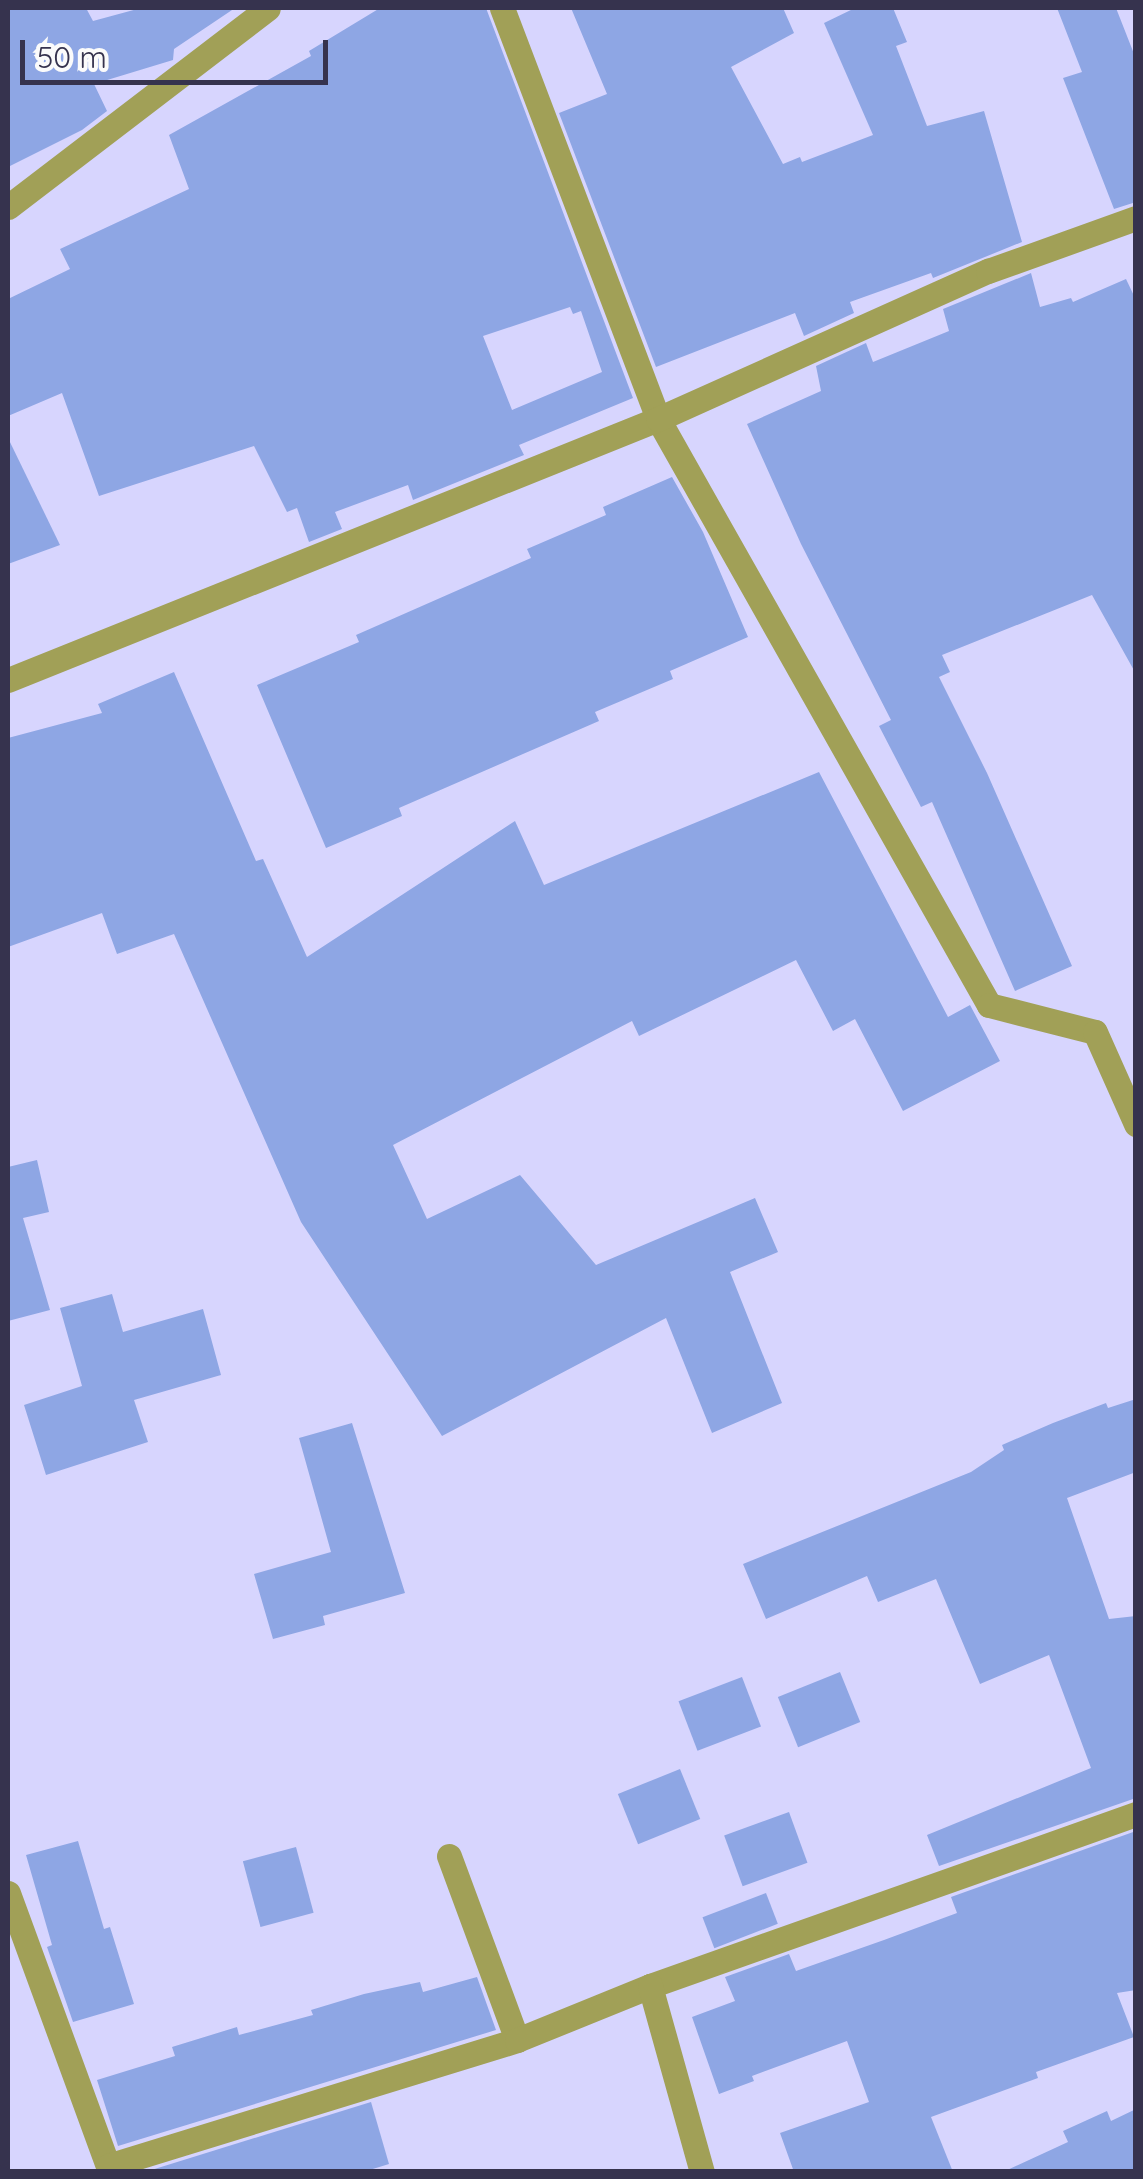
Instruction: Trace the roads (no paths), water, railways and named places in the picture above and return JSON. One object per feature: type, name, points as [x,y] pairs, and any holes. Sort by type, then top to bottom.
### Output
[{"type":"street","points":[[8,207],[268,8]]},
{"type":"street","points":[[502,8],[658,419],[989,1005],[1095,1032],[1136,1124]]},
{"type":"street","points":[[8,680],[658,419],[988,271],[1136,218]]},
{"type":"street","points":[[8,1893],[109,2169],[517,2040],[650,1986],[1136,1814]]},
{"type":"street","points":[[449,1856],[517,2040]]},
{"type":"street","points":[[650,1986],[702,2172]]}]
